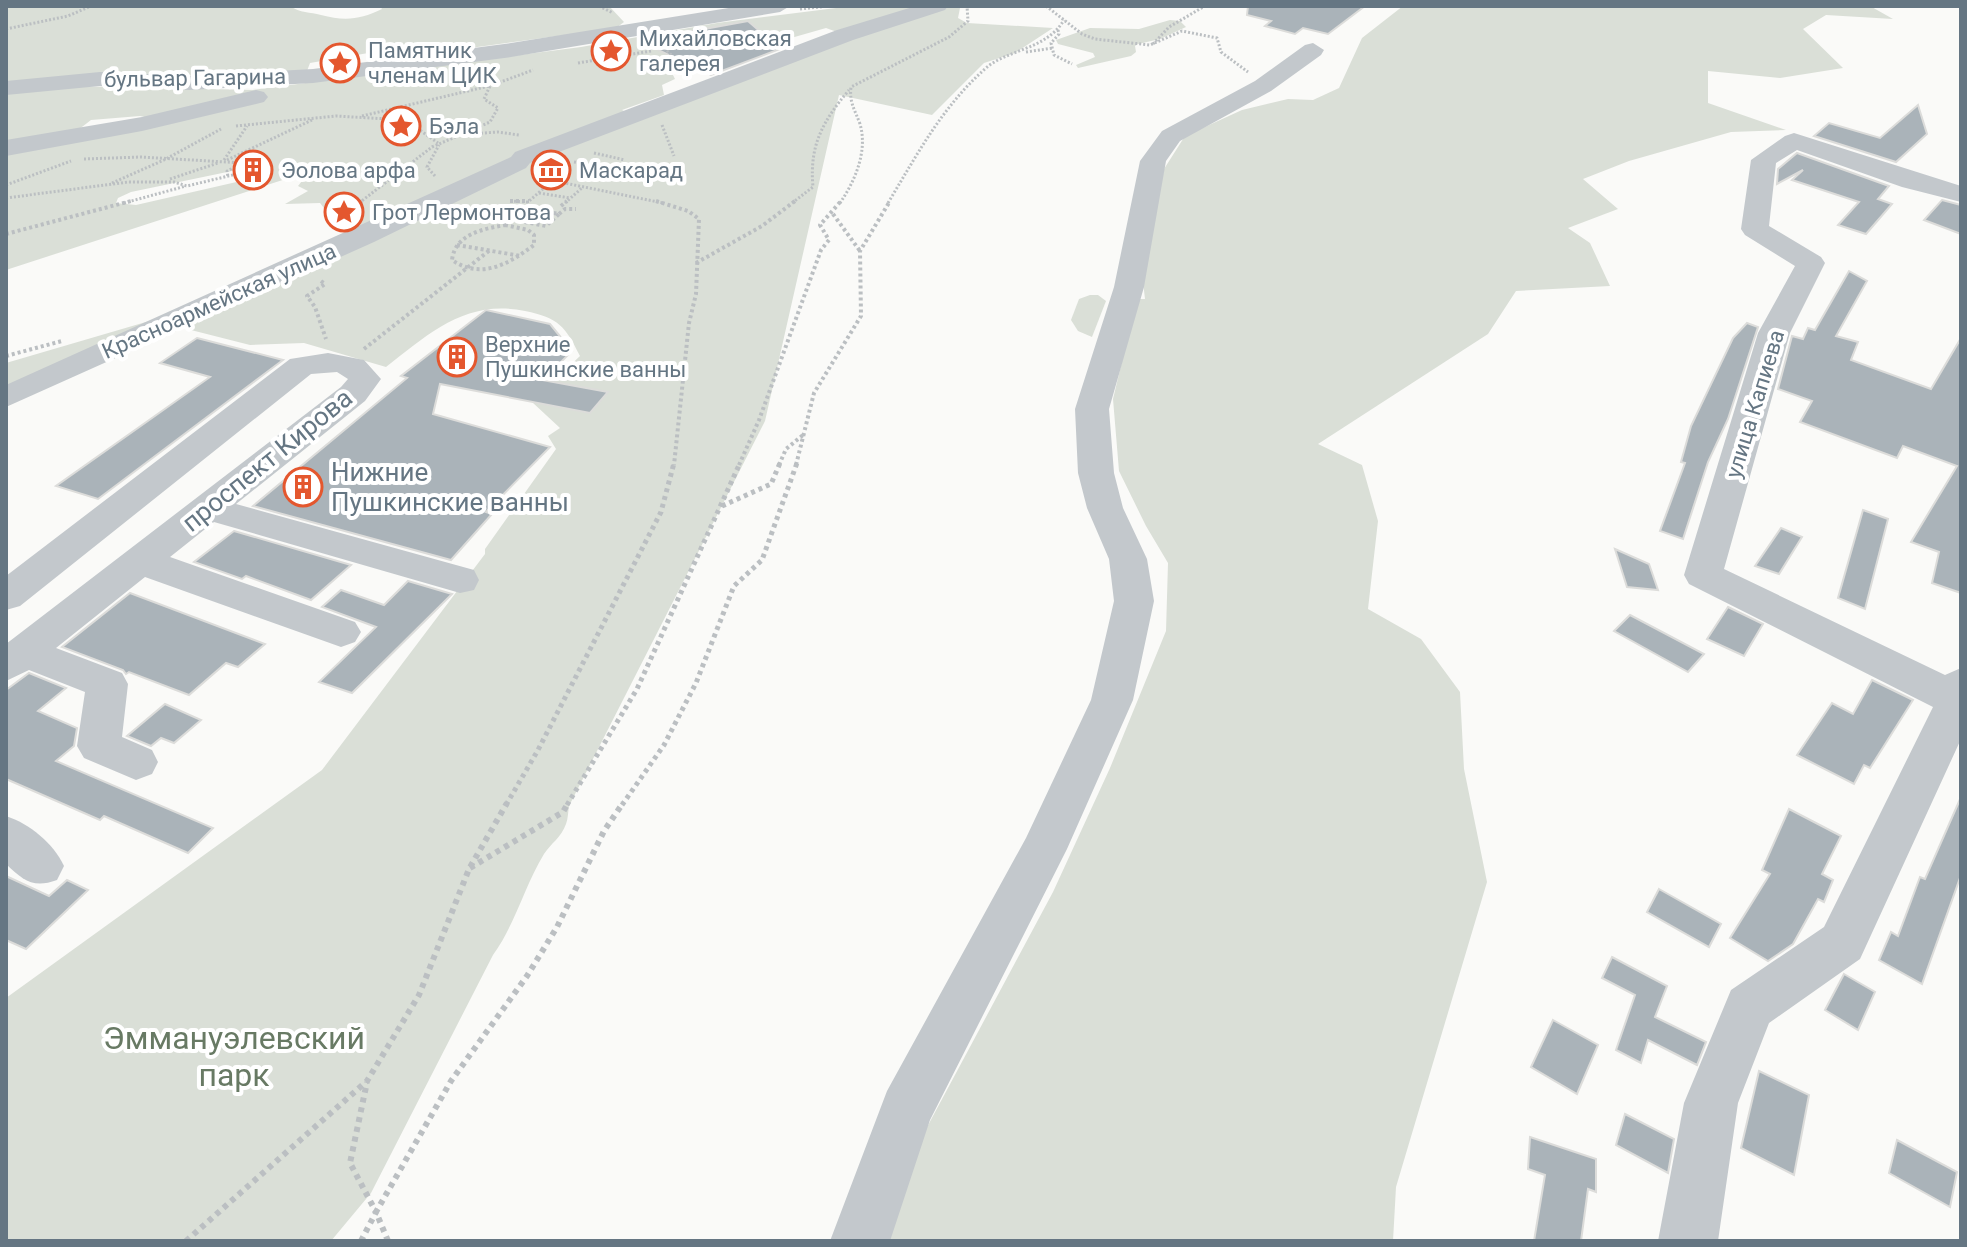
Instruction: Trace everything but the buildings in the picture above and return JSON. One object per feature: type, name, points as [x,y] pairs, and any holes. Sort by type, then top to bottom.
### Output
[{"type":"street","points":[[637,31],[710,6]]},
{"type":"street","name":"бульвар Гагарина","points":[[6,88],[100,79],[189,83],[313,76],[637,31],[789,6]]},
{"type":"street","name":"Красноармейская улица","points":[[6,397],[518,157],[845,35],[938,6]]},
{"type":"street","points":[[860,1241],[906,1110],[1044,849],[1112,700],[1134,601],[1128,559],[1105,508],[1096,473],[1092,409],[1129,287],[1153,161],[1171,136],[1263,86],[1313,50]]},
{"type":"street","points":[[6,148],[182,116],[268,93],[313,76]]},
{"type":"street","name":"улица Капиева","points":[[1960,695],[1703,575],[1774,333],[1811,263],[1755,229],[1764,160],[1794,141],[1911,181],[1961,194]]},
{"type":"street","name":"проспект Кирова","points":[[6,596],[301,366],[350,355],[365,379],[353,394],[15,659]]},
{"type":"street","points":[[208,508],[460,580]]},
{"type":"street","points":[[140,561],[341,632]]},
{"type":"street","points":[[15,659],[107,684],[99,746],[136,762]]},
{"type":"street","points":[[1688,1241],[1711,1103],[1749,1007],[1842,943],[1960,695]]},
{"type":"street","points":[[6,835],[40,866]]},
{"type":"path","points":[[6,29],[68,16],[91,6]]},
{"type":"path","points":[[695,264],[762,226],[813,187],[809,159],[821,124],[851,87],[949,37],[968,21],[967,6]]},
{"type":"path","points":[[1046,6],[1082,34],[1095,39],[1153,44],[1182,31],[1217,38],[1221,52],[1263,86]]},
{"type":"path","points":[[1153,44],[1165,30],[1205,6]]},
{"type":"path","points":[[361,1241],[451,1081],[527,976],[557,927],[604,831],[664,745],[696,683],[734,586],[762,560],[793,477],[814,393],[861,316],[860,251],[939,117],[989,65],[1020,53],[1058,30],[1064,20]]},
{"type":"path","points":[[1058,30],[1059,34],[1051,43],[1054,55],[1072,64]]},
{"type":"path","points":[[575,63],[678,45]]},
{"type":"path","points":[[664,48],[706,87]]},
{"type":"path","points":[[1020,53],[1053,48]]},
{"type":"path","points":[[354,117],[490,86],[537,69]]},
{"type":"path","points":[[347,212],[439,144],[490,122],[498,108],[484,99],[490,86]]},
{"type":"path","points":[[469,869],[563,812],[637,689],[759,420],[821,250],[829,240],[820,225],[833,214],[849,192],[858,160],[861,129],[848,101],[851,87]]},
{"type":"path","points":[[165,180],[277,139],[316,118]]},
{"type":"path","points":[[110,184],[164,160],[225,126],[316,118],[407,121],[439,144]]},
{"type":"path","points":[[661,120],[674,156]]},
{"type":"path","points":[[277,139],[278,122]]},
{"type":"path","points":[[223,161],[248,125]]},
{"type":"path","points":[[186,1241],[367,1081],[419,995],[469,869],[538,750],[661,512],[673,470],[689,323],[696,294],[699,219],[694,213],[658,201],[553,181],[518,157],[498,132],[468,134]]},
{"type":"path","points":[[439,144],[427,167],[440,178]]},
{"type":"path","points":[[76,159],[243,163],[227,171],[228,177]]},
{"type":"path","points":[[6,185],[46,170]]},
{"type":"path","points":[[6,234],[68,221],[116,203],[245,172]]},
{"type":"path","points":[[6,198],[165,180],[180,181],[187,186]]},
{"type":"path","points":[[553,181],[528,202],[512,199],[510,201],[518,202],[499,217],[546,226],[565,209],[576,209],[561,206],[584,187]]},
{"type":"path","points":[[538,193],[570,198]]},
{"type":"path","points":[[512,206],[559,214]]},
{"type":"path","points":[[833,214],[860,251]]},
{"type":"path","points":[[518,227],[524,222]]},
{"type":"path","points":[[505,225],[528,230],[536,240],[521,256],[498,267],[469,269],[452,260],[451,253],[456,245],[480,231],[505,225]]},
{"type":"path","points":[[456,245],[521,256]]},
{"type":"path","points":[[315,307],[350,355],[469,269],[490,250]]},
{"type":"path","points":[[721,507],[771,484],[786,449],[804,434]]},
{"type":"path","points":[[367,1081],[350,1163],[388,1241]]},
{"type":"green space","points":[[6,6],[290,6],[345,19],[382,9],[380,6],[609,6],[624,22],[616,28],[376,61],[374,52],[310,63],[307,71],[6,83]]},
{"type":"green space","name":"Эммануэлевский парк","points":[[852,6],[951,6],[960,8],[958,18],[967,23],[1053,28],[1015,53],[984,63],[932,115],[839,95],[765,421],[569,806],[564,829],[537,867],[371,1193],[331,1241],[6,1241],[6,998],[322,770],[485,554],[485,549],[556,449],[548,436],[560,428],[532,402],[580,356],[565,330],[553,320],[525,311],[504,309],[467,314],[450,322],[386,367],[304,343],[250,345],[187,329],[189,321],[380,230],[339,227],[320,203],[285,204],[308,191],[298,186],[302,181],[298,175],[6,270],[6,93],[69,86],[253,90],[581,47],[717,23]],"holes":[[[826,28],[848,36],[628,113],[622,110],[664,95],[662,85],[675,79],[668,65],[673,56],[663,52],[784,40]],[[140,116],[154,119],[69,137],[91,120]],[[261,165],[266,167],[254,178],[136,205],[116,203],[118,198],[131,192]]]},
{"type":"green space","points":[[1403,6],[1870,6],[1893,19],[1826,15],[1803,29],[1843,68],[1780,78],[1708,71],[1708,103],[1786,130],[1731,132],[1629,161],[1583,179],[1618,209],[1568,228],[1590,243],[1610,286],[1516,291],[1488,334],[1318,444],[1362,465],[1378,521],[1368,609],[1421,639],[1460,692],[1464,769],[1487,882],[1396,1187],[1393,1241],[885,1241],[911,1157],[1053,892],[1110,768],[1166,631],[1168,563],[1119,471],[1113,399],[1137,299],[1145,299],[1143,282],[1164,169],[1185,136],[1242,110],[1288,99],[1313,100],[1339,88],[1362,38]]},
{"type":"green space","points":[[1170,20],[1180,21],[1186,27],[1160,39],[1138,44],[1131,56],[1078,68],[1076,65],[1095,57],[1093,53],[1058,44],[1056,40],[1090,28],[1139,29]]},
{"type":"green space","points":[[1098,295],[1106,301],[1092,337],[1078,331],[1071,320],[1079,299]]},
{"type":"green space","points":[[180,312],[6,386],[6,363]]},
{"type":"place","name":"Михайловская галерея","points":[[611,51]]},
{"type":"place","name":"Памятник членам ЦИК","points":[[340,63]]},
{"type":"place","name":"Бэла","points":[[401,126]]},
{"type":"place","name":"Эолова арфа","points":[[253,170]]},
{"type":"place","name":"Маскарад","points":[[551,170]]},
{"type":"place","name":"Грот Лермонтова","points":[[344,212]]},
{"type":"place","name":"Верхние Пушкинские ванны","points":[[457,357]]},
{"type":"place","name":"Нижние Пушкинские ванны","points":[[303,487]]}]
